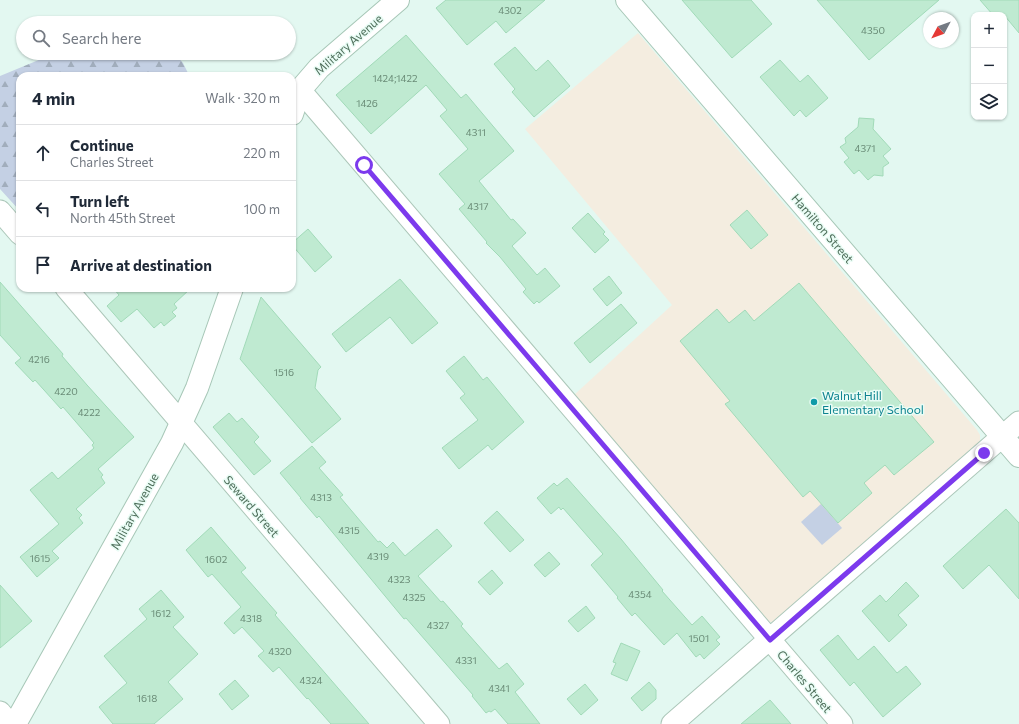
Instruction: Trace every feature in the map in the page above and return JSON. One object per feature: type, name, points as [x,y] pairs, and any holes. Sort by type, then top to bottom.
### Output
[{"type":"street","name":"Military Avenue","points":[[296,102],[300,90],[319,68],[398,0]]},
{"type":"street","name":"Hamilton Street","points":[[627,0],[1019,456]]},
{"type":"street","name":"Charles Street","points":[[300,90],[842,724]]},
{"type":"street","points":[[0,210],[16,229]]},
{"type":"street","name":"Seward Street","points":[[69,292],[439,724]]},
{"type":"street","name":"Military Avenue","points":[[15,724],[182,423],[197,388],[231,292]]},
{"type":"street","points":[[672,724],[1019,422]]},
{"type":"street","points":[[0,712],[10,724]]},
{"type":"shaded area","points":[[638,33],[980,435],[980,441],[977,447],[775,622],[770,622],[767,620],[574,395],[672,305],[525,129]]},
{"type":"green space","points":[[39,60],[180,60],[188,72],[16,72],[16,207],[0,189],[0,76]]},
{"type":"green space","points":[[821,504],[842,528],[822,545],[801,522]]},
{"type":"building","points":[[446,0],[545,0],[506,33],[496,21],[467,45],[436,8]]},
{"type":"building","points":[[682,0],[751,0],[772,24],[732,58]]},
{"type":"building","points":[[817,0],[939,0],[923,12],[923,14],[869,60]]},
{"type":"building","points":[[980,0],[1019,0],[1019,33],[1007,19],[1007,12],[990,12]]},
{"type":"building","points":[[406,35],[461,98],[466,94],[514,151],[479,181],[511,220],[513,219],[526,233],[512,246],[537,275],[545,268],[560,286],[539,303],[537,301],[534,304],[523,292],[526,289],[459,209],[465,204],[439,174],[468,149],[440,116],[447,110],[426,85],[371,134],[336,95]]},
{"type":"building","points":[[515,47],[536,71],[548,60],[570,86],[534,117],[512,92],[515,89],[494,64]]},
{"type":"building","points":[[780,60],[800,82],[808,75],[828,98],[806,117],[800,110],[794,116],[760,77]]},
{"type":"building","points":[[859,118],[874,119],[873,129],[891,149],[883,156],[889,163],[883,167],[883,176],[874,175],[868,180],[859,170],[854,174],[844,162],[849,158],[840,147],[846,143],[845,138],[858,127]]},
{"type":"building","points":[[747,210],[768,235],[751,249],[730,225]]},
{"type":"building","points":[[588,213],[605,232],[603,234],[609,240],[595,253],[572,228]]},
{"type":"building","points":[[308,229],[332,257],[315,272],[296,250],[296,240]]},
{"type":"building","points":[[609,276],[622,293],[607,306],[593,289]]},
{"type":"building","points":[[400,279],[438,323],[412,344],[390,317],[346,352],[332,334]]},
{"type":"building","points":[[0,282],[63,354],[62,356],[87,385],[134,437],[98,469],[103,475],[101,477],[105,483],[76,509],[82,515],[79,518],[83,523],[52,551],[59,558],[37,577],[20,557],[59,524],[30,490],[52,472],[58,479],[94,448],[92,445],[94,443],[63,407],[61,409],[35,380],[33,382],[15,363],[21,358],[0,335]]},
{"type":"building","name":"Walnut Hill Elementary School","points":[[799,283],[934,442],[894,475],[885,465],[864,483],[872,493],[838,523],[810,491],[803,497],[725,404],[730,401],[680,341],[717,309],[729,323],[745,310],[754,321]]},
{"type":"building","points":[[116,292],[187,292],[174,304],[177,308],[172,312],[176,316],[164,326],[161,322],[154,328],[137,309],[121,322],[107,306],[119,295]]},
{"type":"building","points":[[261,297],[321,367],[318,370],[315,388],[341,419],[312,443],[240,359]]},
{"type":"building","points":[[621,304],[637,323],[590,363],[574,343]]},
{"type":"building","points":[[464,356],[483,380],[487,377],[524,422],[492,450],[488,445],[459,469],[442,448],[478,420],[460,398],[465,394],[446,371]]},
{"type":"building","points":[[229,413],[237,422],[242,418],[259,437],[254,442],[271,461],[254,475],[213,427]]},
{"type":"building","points":[[312,446],[326,462],[319,468],[343,495],[340,497],[378,542],[380,541],[387,548],[393,542],[405,556],[437,529],[452,546],[418,576],[441,602],[443,601],[463,624],[461,626],[499,669],[507,663],[524,684],[515,692],[540,724],[508,724],[495,709],[486,713],[472,696],[473,695],[406,618],[404,619],[319,516],[317,518],[300,498],[280,473]]},
{"type":"building","points":[[567,478],[621,539],[663,590],[662,591],[692,625],[702,616],[720,637],[716,640],[720,644],[704,659],[700,654],[696,657],[677,633],[664,645],[635,613],[632,616],[591,565],[603,554],[563,508],[561,510],[559,507],[551,514],[537,498],[554,483],[557,486]]},
{"type":"building","points":[[1006,509],[1019,523],[1019,599],[989,565],[963,589],[943,566]]},
{"type":"building","points":[[497,511],[524,540],[510,552],[484,523]]},
{"type":"building","points":[[211,527],[246,568],[241,572],[277,613],[275,615],[369,724],[331,724],[279,667],[273,672],[258,656],[264,651],[242,627],[234,634],[224,623],[241,607],[212,574],[208,577],[186,550]]},
{"type":"building","points":[[549,552],[560,564],[545,577],[534,565]]},
{"type":"building","points":[[492,570],[503,583],[490,595],[478,582]]},
{"type":"building","points":[[906,582],[919,596],[898,615],[907,625],[889,642],[862,611],[880,595],[886,602]]},
{"type":"building","points":[[0,585],[32,621],[0,648]]},
{"type":"building","points":[[161,590],[184,617],[173,627],[198,654],[168,682],[183,699],[154,724],[113,724],[99,707],[127,683],[104,656],[147,619],[139,609]]},
{"type":"building","points":[[586,606],[595,618],[578,632],[568,621]]},
{"type":"building","points":[[838,635],[858,660],[874,646],[897,673],[906,666],[921,684],[883,717],[854,682],[850,686],[820,650]]},
{"type":"building","points":[[621,643],[640,651],[627,681],[611,674],[616,663],[613,662]]},
{"type":"building","points":[[235,680],[249,696],[232,710],[219,694]]},
{"type":"building","points":[[649,682],[656,690],[656,699],[642,711],[631,698]]},
{"type":"building","points":[[585,684],[598,700],[581,715],[567,699]]},
{"type":"building","points":[[770,700],[791,724],[741,724]]},
{"type":"place","name":"Walnut Hill Elementary School","points":[[814,402]]},
{"type":"route","points":[[364,165],[770,640],[984,453]]}]
